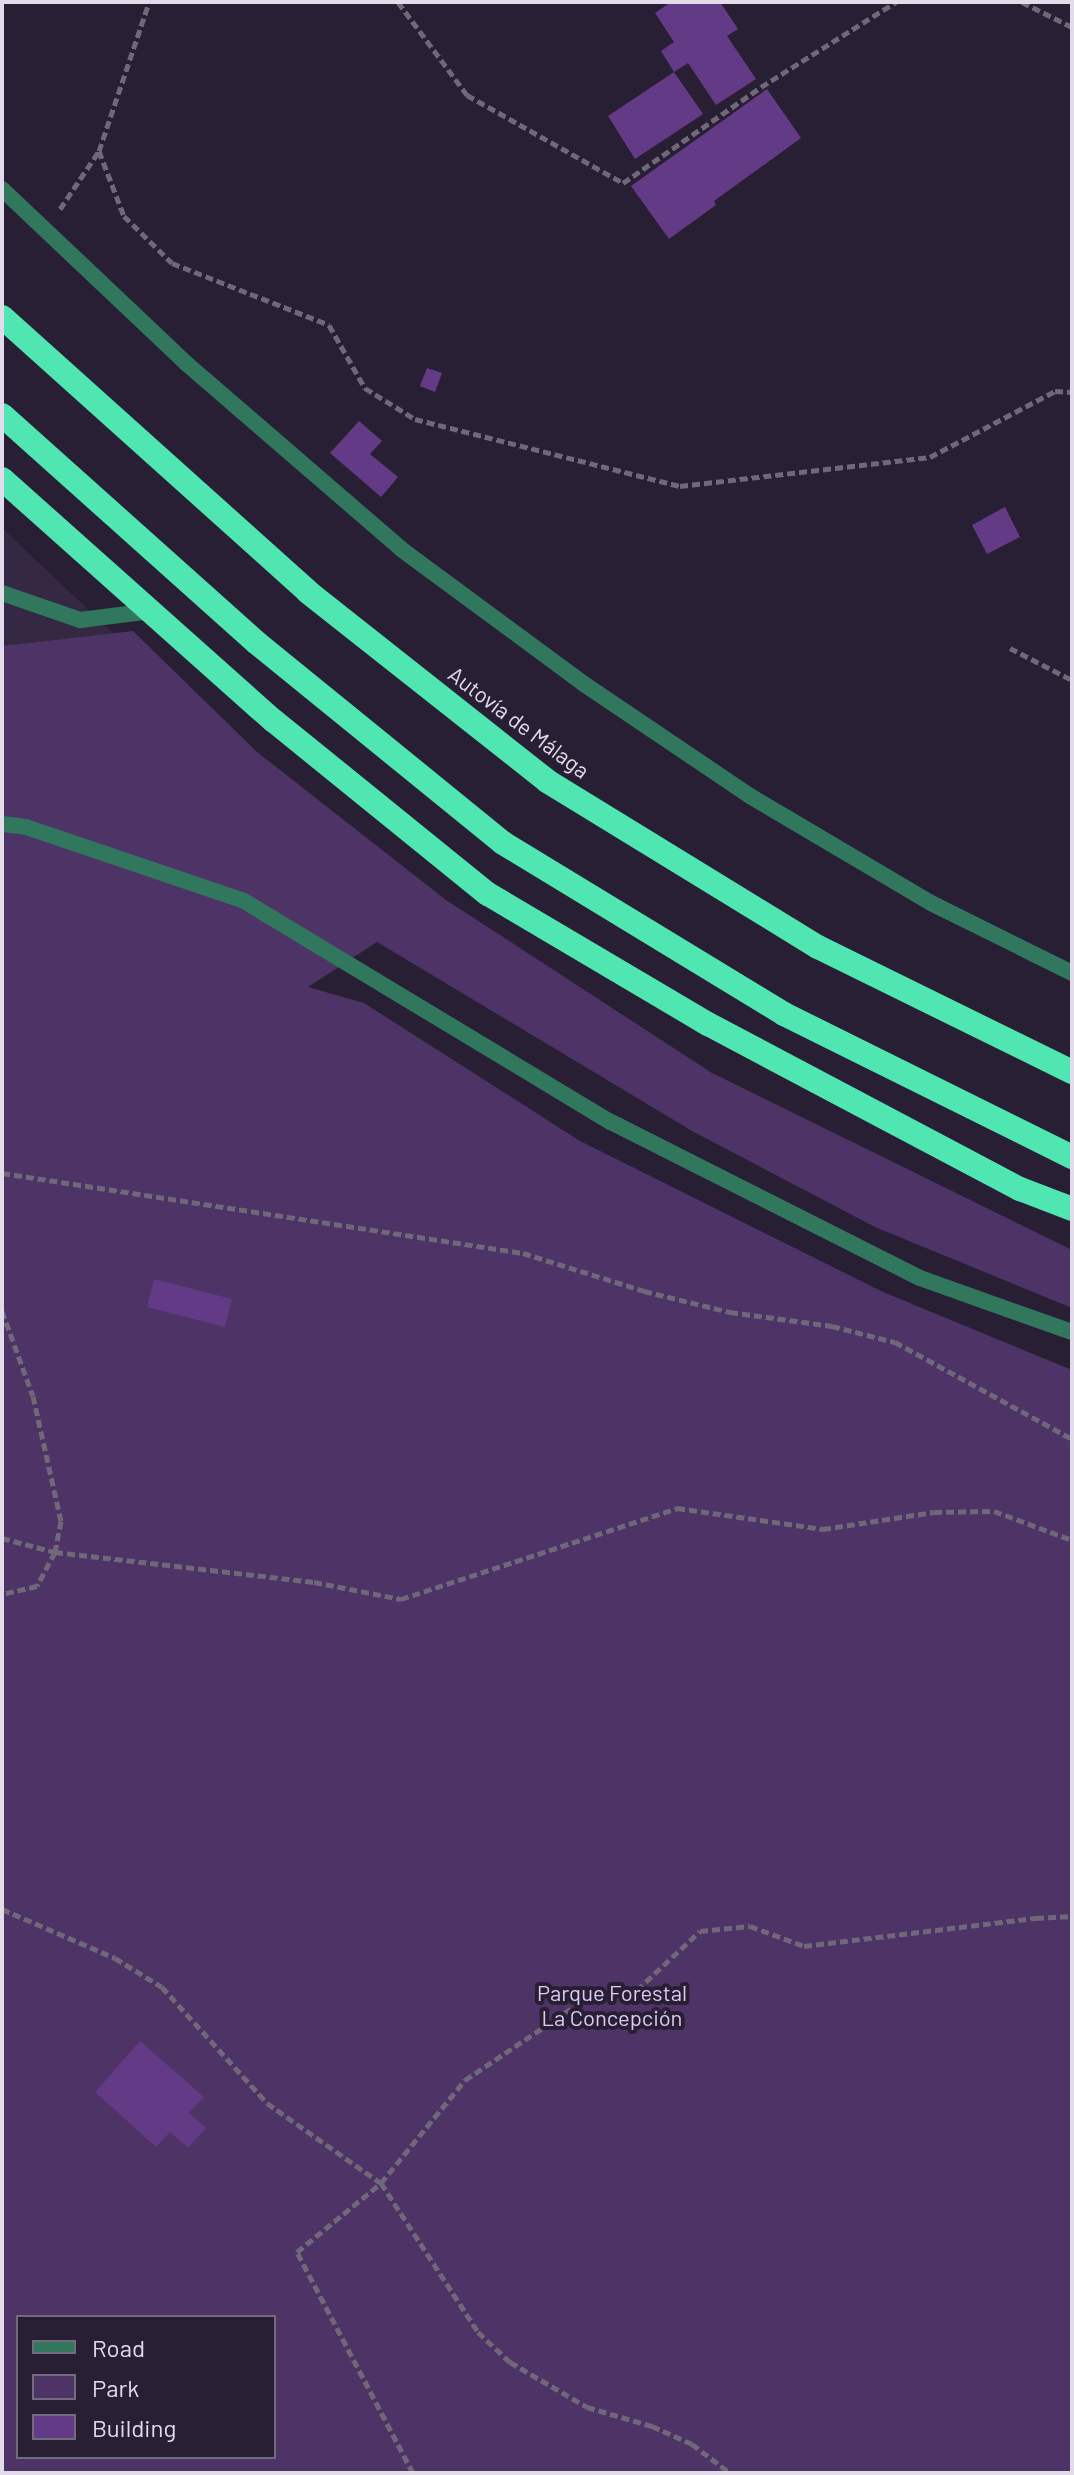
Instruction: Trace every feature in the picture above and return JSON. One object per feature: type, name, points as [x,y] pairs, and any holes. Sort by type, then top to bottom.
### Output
[{"type":"highway","name":"Autovía de Málaga","points":[[2,317],[308,592],[547,781],[818,947],[1072,1072]]},
{"type":"highway","points":[[2,415],[257,643],[503,843],[784,1014],[1072,1157]]},
{"type":"highway","points":[[2,479],[274,721],[488,894],[708,1024],[1020,1189],[1072,1209]]},
{"type":"street","points":[[2,189],[187,364],[401,549],[584,684],[788,819],[931,903],[1072,973]]},
{"type":"street","points":[[2,593],[80,620],[151,611]]},
{"type":"street","points":[[2,824],[26,827],[244,901],[611,1122],[920,1278],[1072,1332]]},
{"type":"path","points":[[42,227],[70,199],[99,151],[149,2]]},
{"type":"path","points":[[398,2],[467,95],[623,183],[761,87],[896,2]]},
{"type":"path","points":[[1022,2],[1072,27]]},
{"type":"path","points":[[99,151],[124,216],[172,263],[329,325],[365,388],[415,419],[666,483],[680,486],[930,457],[1055,391],[1072,392]]},
{"type":"path","points":[[1010,648],[1072,680]]},
{"type":"path","points":[[2,1173],[523,1253],[644,1291],[730,1312],[832,1326],[895,1342],[1072,1439]]},
{"type":"path","points":[[2,1311],[33,1396],[61,1521],[55,1552],[37,1586],[2,1594]]},
{"type":"path","points":[[2,1538],[55,1552],[314,1582],[401,1599],[677,1508],[823,1529],[934,1512],[994,1511],[1072,1540]]},
{"type":"path","points":[[2,1909],[115,1958],[162,1987],[267,2103],[381,2183],[478,2332],[510,2362],[587,2407],[652,2426],[692,2444],[730,2473]]},
{"type":"path","points":[[413,2473],[297,2252],[381,2183],[465,2080],[596,1992],[637,1990],[663,1961],[700,1931],[750,1926],[804,1946],[1072,1916]]},
{"type":"shaded area","points":[[2,528],[114,634],[2,646]]},
{"type":"green space","name":"Parque Forestal La Concepción","points":[[133,631],[257,752],[446,900],[712,1073],[1072,1250],[1072,1308],[875,1227],[692,1131],[377,942],[308,987],[364,1003],[580,1141],[883,1292],[1072,1370],[1072,2473],[2,2473],[2,646]]},
{"type":"building","points":[[671,2],[720,2],[738,29],[727,36],[756,79],[716,105],[688,63],[674,72],[661,51],[674,42],[655,13]]},
{"type":"building","points":[[674,72],[703,114],[635,159],[608,116]]},
{"type":"building","points":[[767,89],[801,138],[714,201],[716,205],[669,239],[631,186]]},
{"type":"building","points":[[427,368],[442,373],[435,392],[420,386]]},
{"type":"building","points":[[359,421],[382,441],[370,454],[398,477],[381,497],[330,453]]},
{"type":"building","points":[[1005,507],[1020,537],[987,554],[972,525]]},
{"type":"building","points":[[154,1279],[232,1299],[225,1327],[147,1307]]},
{"type":"building","points":[[140,2041],[204,2097],[189,2113],[206,2128],[188,2148],[170,2132],[156,2147],[95,2092]]}]
